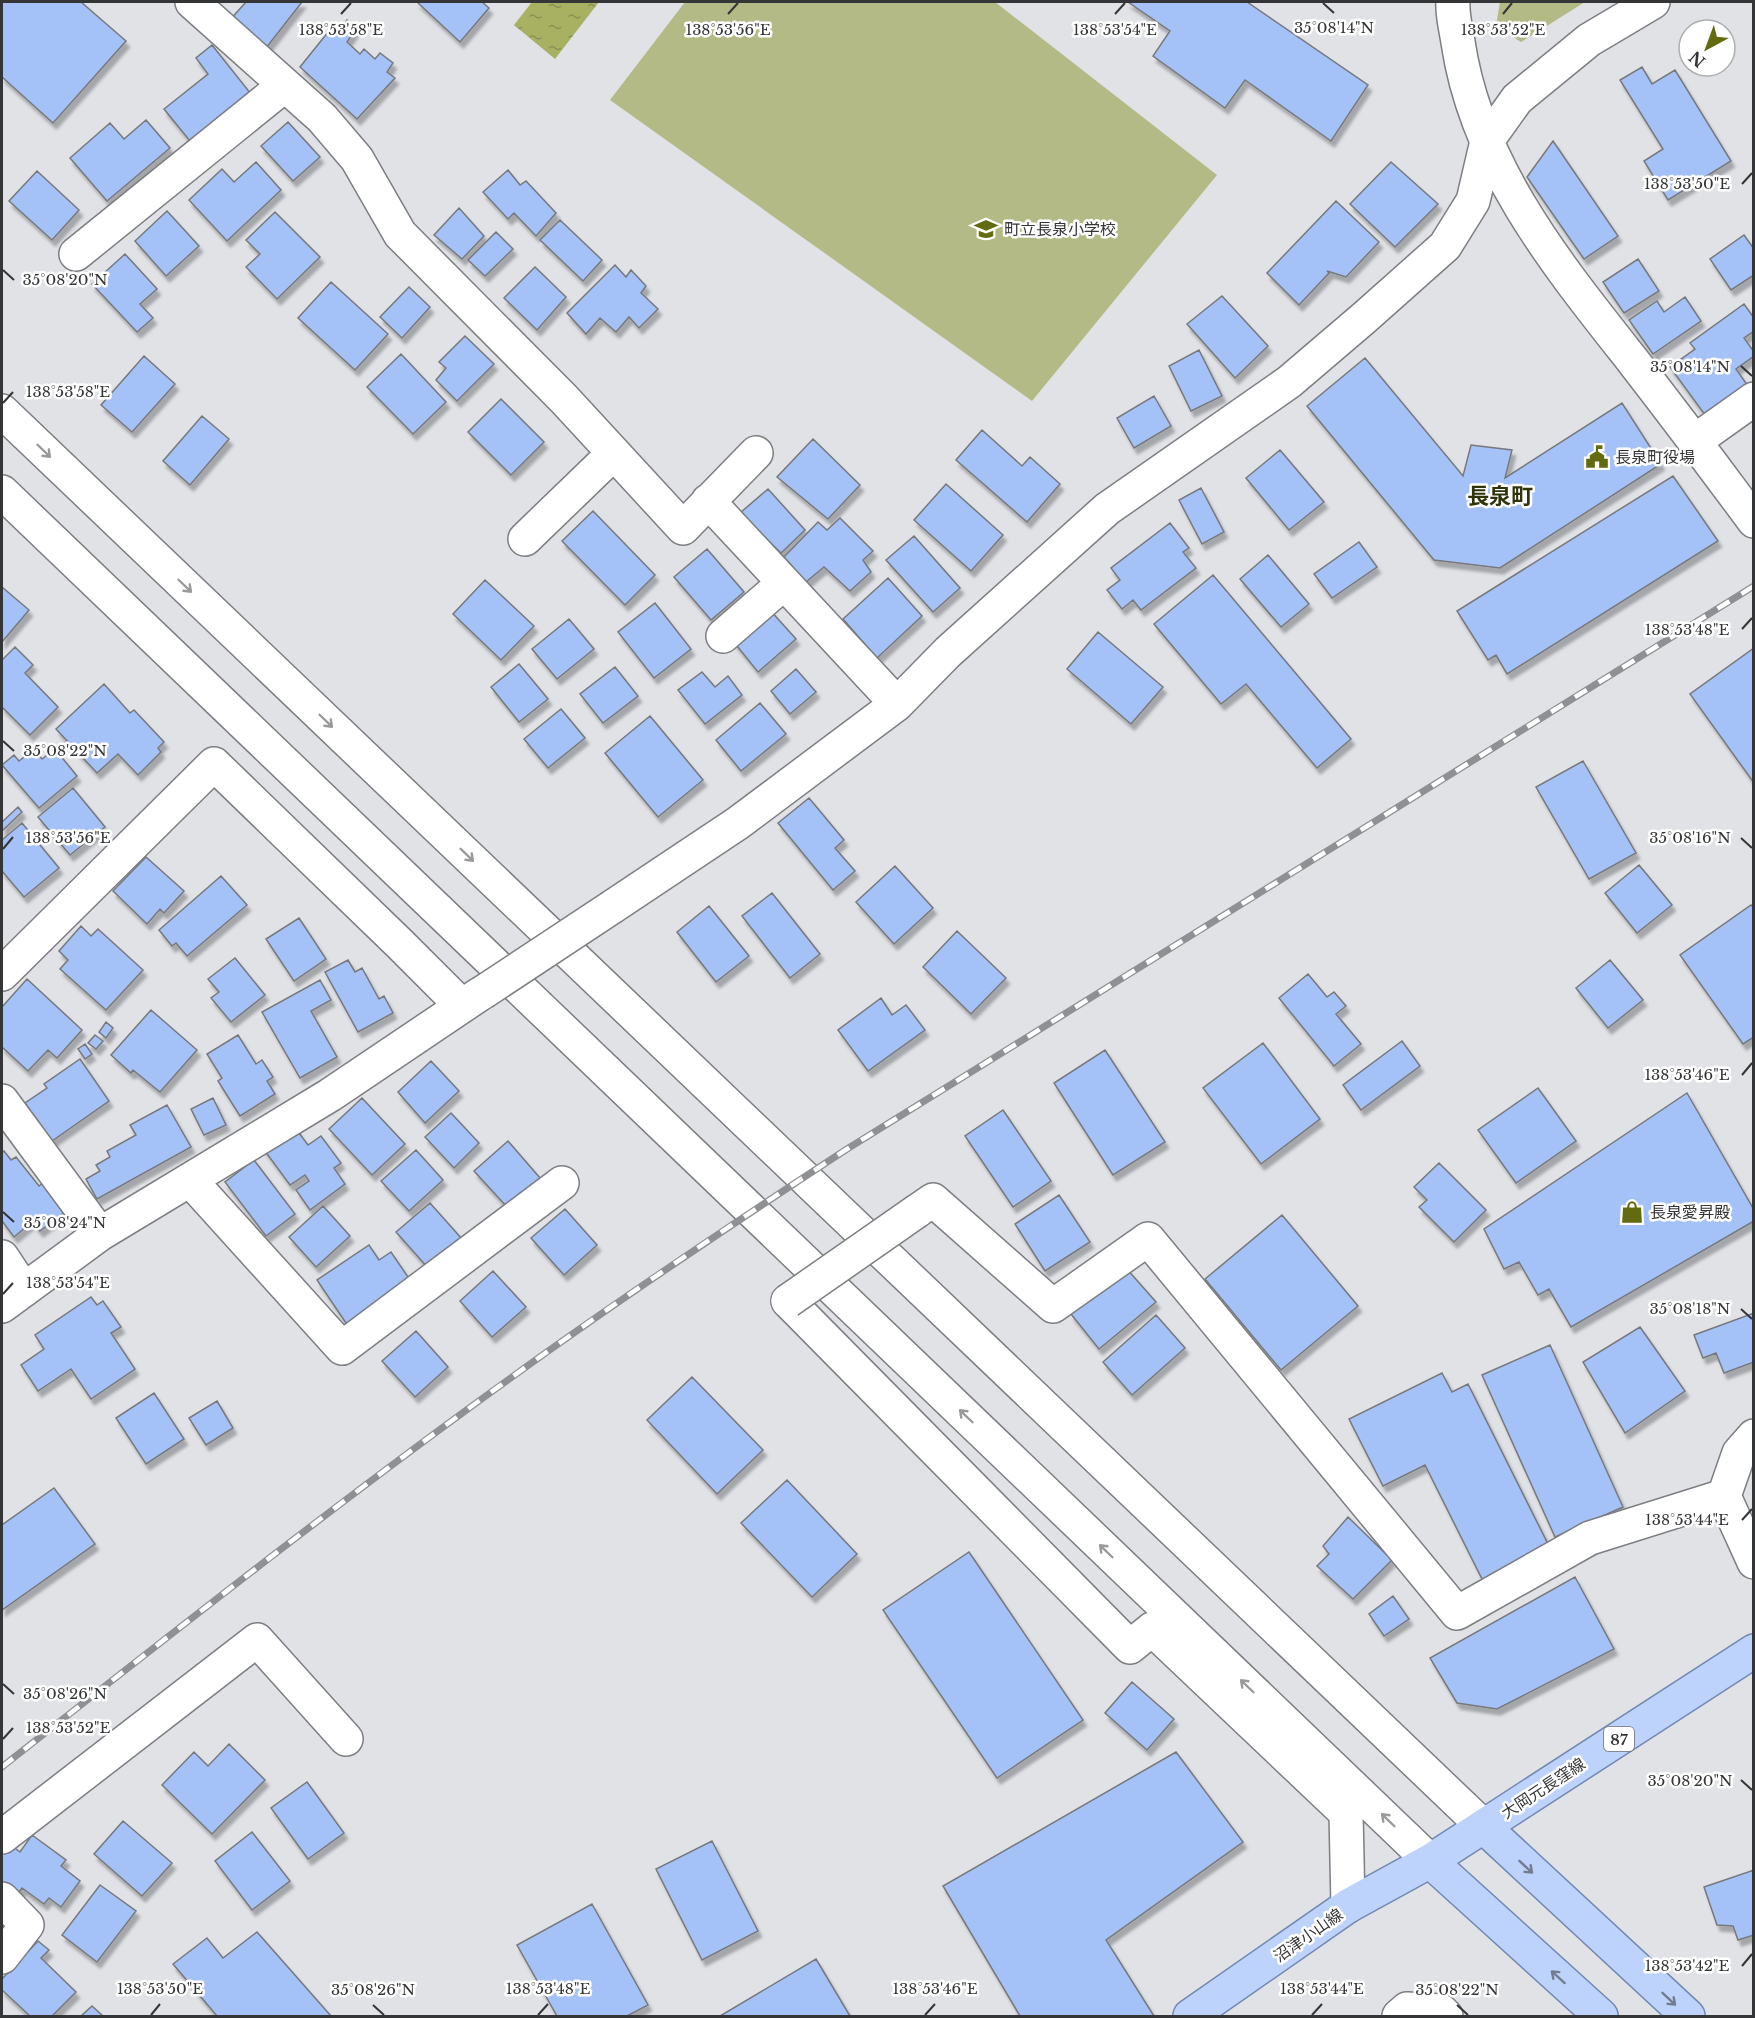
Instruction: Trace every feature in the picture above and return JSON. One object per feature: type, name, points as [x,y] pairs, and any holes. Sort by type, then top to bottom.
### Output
[{"type":"main road","name":"大岡元長窪線","points":[[1430,1861],[1754,1651]]},
{"type":"main road","name":"大岡元長窪線","points":[[1484,1827],[1688,2016]]},
{"type":"main road","name":"沼津小山線","points":[[1190,2016],[1348,1906],[1430,1861]]},
{"type":"main road","points":[[1430,1861],[1601,2016]]},
{"type":"street","points":[[192,2],[322,118],[357,159],[400,234],[614,453],[683,528],[756,453]]},
{"type":"street","points":[[1454,2],[1462,70],[1487,141],[1520,209],[1577,289],[1754,521]]},
{"type":"street","points":[[2,1257],[13,1298],[100,1234],[330,1095],[738,823],[897,704],[948,652],[1107,509],[1289,382],[1445,246],[1473,201],[1487,141],[1517,99],[1589,40],[1653,2]]},
{"type":"street","points":[[76,254],[285,85]]},
{"type":"street","points":[[1695,441],[1754,399]]},
{"type":"street","points":[[2,411],[1484,1827]]},
{"type":"street","points":[[525,539],[614,453]]},
{"type":"street","points":[[2,492],[1430,1861]]},
{"type":"street","points":[[708,501],[897,704]]},
{"type":"street","points":[[723,636],[784,583]]},
{"type":"street","points":[[2,974],[214,764],[400,944],[472,999]]},
{"type":"street","points":[[2,1101],[100,1234]]},
{"type":"street","points":[[190,1180],[342,1348],[562,1183]]},
{"type":"street","points":[[1348,1906],[1346,1813],[1152,1629],[1130,1647],[788,1301],[933,1200],[1053,1306],[1148,1239],[1457,1613],[1590,1538],[1724,1496]]},
{"type":"street","points":[[1754,1436],[1739,1453],[1724,1496],[1754,1562]]},
{"type":"street","points":[[2,1837],[257,1640],[346,1739]]},
{"type":"street","points":[[2,1899],[27,1925],[2,1957]]},
{"type":"street","points":[[1399,2016],[1407,2009],[1441,2011],[1446,2016]]},
{"type":"shaded area","points":[[685,2],[995,2],[1217,175],[1032,401],[610,100]]},
{"type":"shaded area","points":[[1500,2],[1585,2],[1521,42],[1496,26]]},
{"type":"water","points":[[532,2],[599,2],[555,59],[514,25]]},
{"type":"building","points":[[2,2],[81,2],[126,41],[53,123],[2,77]]},
{"type":"building","points":[[246,2],[302,2],[266,48],[229,21]]},
{"type":"building","points":[[417,2],[482,2],[489,8],[460,42]]},
{"type":"building","points":[[1128,2],[1247,2],[1368,85],[1331,141],[1245,80],[1225,108],[1153,56],[1170,31]]},
{"type":"building","points":[[347,20],[355,30],[347,42],[360,54],[364,49],[375,59],[380,53],[393,63],[387,72],[395,78],[357,119],[300,67],[333,26],[339,33]]},
{"type":"building","points":[[212,45],[251,94],[190,141],[164,109],[208,74],[196,58]]},
{"type":"building","points":[[1642,67],[1652,84],[1675,70],[1677,78],[1680,78],[1731,161],[1668,200],[1644,161],[1663,149],[1620,80]]},
{"type":"building","points":[[146,120],[170,148],[107,201],[70,158],[110,123],[124,139]]},
{"type":"building","points":[[288,122],[320,157],[293,181],[261,146]]},
{"type":"building","points":[[1553,141],[1618,236],[1584,259],[1527,177]]},
{"type":"building","points":[[256,162],[281,190],[227,241],[189,200],[222,169],[234,182]]},
{"type":"building","points":[[1391,162],[1438,204],[1395,247],[1350,204]]},
{"type":"building","points":[[508,170],[520,185],[526,181],[556,213],[536,236],[514,213],[508,219],[483,192]]},
{"type":"building","points":[[37,171],[79,210],[52,240],[9,201]]},
{"type":"building","points":[[1336,201],[1379,242],[1346,277],[1327,271],[1329,273],[1299,305],[1267,273]]},
{"type":"building","points":[[459,208],[484,236],[462,259],[434,235]]},
{"type":"building","points":[[167,211],[199,246],[166,276],[135,241]]},
{"type":"building","points":[[275,212],[320,257],[277,299],[246,267],[260,254],[246,240]]},
{"type":"building","points":[[560,220],[602,260],[583,281],[540,240]]},
{"type":"building","points":[[496,232],[513,249],[485,276],[468,260]]},
{"type":"building","points":[[1744,235],[1754,249],[1754,275],[1731,290],[1710,259]]},
{"type":"building","points":[[125,254],[157,289],[140,304],[153,318],[137,332],[92,284]]},
{"type":"building","points":[[1638,259],[1659,291],[1624,313],[1603,282]]},
{"type":"building","points":[[615,265],[626,277],[631,270],[646,286],[641,293],[658,309],[639,328],[629,317],[616,332],[600,318],[586,334],[567,313]]},
{"type":"building","points":[[535,267],[566,297],[537,330],[504,298]]},
{"type":"building","points":[[331,282],[388,334],[355,370],[298,318]]},
{"type":"building","points":[[409,287],[430,307],[402,338],[380,317]]},
{"type":"building","points":[[1222,296],[1268,346],[1235,378],[1187,324]]},
{"type":"building","points":[[1685,297],[1701,321],[1653,354],[1629,320],[1657,301],[1664,312]]},
{"type":"building","points":[[1744,304],[1754,318],[1754,331],[1744,338],[1754,352],[1754,356],[1736,369],[1750,389],[1708,419],[1670,367],[1695,349],[1690,343]]},
{"type":"building","points":[[465,336],[494,364],[457,401],[436,380],[446,368],[439,362]]},
{"type":"building","points":[[1199,350],[1222,396],[1191,411],[1169,366]]},
{"type":"building","points":[[401,354],[446,402],[413,434],[367,387]]},
{"type":"building","points":[[144,356],[175,384],[132,432],[101,405]]},
{"type":"building","name":"長泉町役場","points":[[1365,358],[1463,476],[1471,445],[1512,450],[1505,478],[1622,403],[1661,464],[1500,568],[1434,560],[1307,406]]},
{"type":"building","points":[[1154,396],[1171,426],[1134,448],[1117,418]]},
{"type":"building","points":[[501,399],[544,442],[511,475],[468,432]]},
{"type":"building","points":[[202,416],[229,439],[190,485],[163,461]]},
{"type":"building","points":[[982,430],[1022,466],[1030,457],[1060,484],[1027,522],[956,460]]},
{"type":"building","points":[[813,439],[860,485],[828,519],[777,477]]},
{"type":"building","points":[[1280,450],[1324,502],[1289,530],[1246,478]]},
{"type":"building","name":"長泉町役場","points":[[1673,476],[1718,541],[1507,674],[1496,655],[1488,660],[1457,611]]},
{"type":"building","points":[[946,484],[1003,535],[971,571],[914,520]]},
{"type":"building","points":[[1201,488],[1224,532],[1202,544],[1179,500]]},
{"type":"building","points":[[768,489],[805,530],[781,553],[740,513]]},
{"type":"building","points":[[593,511],[655,575],[625,605],[562,541]]},
{"type":"building","points":[[840,518],[873,551],[863,560],[871,572],[850,591],[824,567],[806,582],[784,557],[818,522],[827,530]]},
{"type":"building","points":[[1170,523],[1189,548],[1183,552],[1196,568],[1141,610],[1133,600],[1122,609],[1107,590],[1120,580],[1111,568]]},
{"type":"building","points":[[914,536],[960,588],[933,612],[886,560]]},
{"type":"building","points":[[1359,542],[1377,567],[1332,598],[1314,574]]},
{"type":"building","points":[[707,549],[744,592],[711,620],[674,577]]},
{"type":"building","points":[[1268,555],[1309,604],[1281,627],[1240,579]]},
{"type":"building","points":[[1213,575],[1351,739],[1317,768],[1246,684],[1221,704],[1154,624]]},
{"type":"building","points":[[888,578],[922,616],[877,658],[843,619]]},
{"type":"building","points":[[485,580],[534,626],[501,660],[453,614]]},
{"type":"building","points":[[2,587],[29,610],[2,642]]},
{"type":"building","points":[[655,603],[691,649],[654,678],[618,632]]},
{"type":"building","points":[[769,609],[796,639],[758,672],[733,641]]},
{"type":"building","points":[[569,619],[594,649],[557,679],[532,649]]},
{"type":"building","points":[[1098,632],[1163,687],[1131,724],[1067,669]]},
{"type":"building","points":[[15,647],[33,665],[25,673],[58,707],[30,735],[2,707],[2,660]]},
{"type":"building","points":[[1754,648],[1754,783],[1690,694]]},
{"type":"building","points":[[519,664],[548,699],[519,722],[491,687]]},
{"type":"building","points":[[615,667],[638,696],[603,723],[580,694]]},
{"type":"building","points":[[796,669],[816,692],[790,714],[771,691]]},
{"type":"building","points":[[702,672],[715,687],[728,676],[742,695],[705,724],[678,690]]},
{"type":"building","points":[[104,684],[130,713],[134,710],[164,742],[158,748],[161,752],[138,775],[118,754],[97,773],[56,729]]},
{"type":"building","points":[[760,703],[786,734],[741,771],[716,740]]},
{"type":"building","points":[[561,709],[585,738],[548,768],[524,739]]},
{"type":"building","points":[[650,716],[703,780],[658,817],[605,753]]},
{"type":"building","points":[[34,749],[42,759],[55,749],[77,776],[39,808],[2,765],[14,755],[19,761]]},
{"type":"building","points":[[1583,761],[1636,853],[1589,879],[1536,787]]},
{"type":"building","points":[[73,788],[105,827],[70,855],[38,817]]},
{"type":"building","points":[[809,798],[844,840],[835,848],[855,871],[833,890],[778,823]]},
{"type":"building","points":[[18,807],[22,812],[2,831],[2,822]]},
{"type":"building","points":[[22,823],[59,868],[24,897],[2,871],[2,840]]},
{"type":"building","points":[[146,857],[184,891],[164,913],[160,909],[147,924],[113,891]]},
{"type":"building","points":[[1639,865],[1672,905],[1637,933],[1605,893]]},
{"type":"building","points":[[895,866],[933,908],[894,944],[856,902]]},
{"type":"building","points":[[221,876],[247,905],[187,956],[176,943],[172,946],[159,930]]},
{"type":"building","points":[[772,893],[820,954],[790,978],[742,916]]},
{"type":"building","points":[[1751,905],[1754,908],[1754,1037],[1743,1044],[1680,955]]},
{"type":"building","points":[[709,906],[749,956],[716,982],[677,932]]},
{"type":"building","points":[[299,918],[326,959],[294,981],[266,939]]},
{"type":"building","points":[[81,926],[91,936],[98,929],[143,970],[106,1010],[60,969],[68,960],[59,951]]},
{"type":"building","points":[[957,931],[1006,978],[971,1014],[923,967]]},
{"type":"building","points":[[235,958],[265,995],[231,1022],[211,998],[219,992],[208,979]]},
{"type":"building","points":[[348,960],[355,972],[362,968],[379,999],[384,996],[393,1013],[358,1032],[325,972]]},
{"type":"building","points":[[1610,960],[1643,1000],[1608,1028],[1576,988]]},
{"type":"building","points":[[1308,974],[1327,997],[1334,992],[1346,1006],[1336,1014],[1361,1044],[1334,1066],[1279,998]]},
{"type":"building","points":[[27,979],[82,1030],[57,1058],[48,1050],[28,1071],[2,1047],[2,1007]]},
{"type":"building","points":[[320,980],[331,1000],[311,1011],[337,1057],[300,1078],[262,1012]]},
{"type":"building","points":[[881,998],[892,1015],[906,1005],[925,1030],[868,1071],[838,1030]]},
{"type":"building","points":[[151,1010],[197,1050],[160,1092],[133,1070],[131,1073],[111,1055]]},
{"type":"building","points":[[106,1022],[113,1028],[106,1038],[99,1032]]},
{"type":"building","points":[[95,1035],[103,1041],[96,1049],[88,1043]]},
{"type":"building","points":[[238,1035],[256,1064],[262,1060],[273,1077],[267,1081],[275,1094],[240,1116],[218,1081],[222,1078],[207,1054]]},
{"type":"building","points":[[1402,1041],[1420,1066],[1361,1110],[1343,1085]]},
{"type":"building","points":[[1263,1043],[1320,1119],[1261,1164],[1203,1088]]},
{"type":"building","points":[[85,1044],[92,1054],[85,1059],[78,1049]]},
{"type":"building","points":[[1105,1050],[1165,1142],[1113,1175],[1054,1083]]},
{"type":"building","points":[[80,1059],[109,1101],[52,1141],[25,1103],[47,1088],[44,1084]]},
{"type":"building","points":[[431,1061],[459,1091],[425,1123],[398,1092]]},
{"type":"building","points":[[1538,1088],[1576,1141],[1516,1183],[1478,1130]]},
{"type":"building","name":"長泉愛昇殿","points":[[1687,1093],[1754,1210],[1754,1221],[1571,1327],[1549,1289],[1538,1295],[1519,1262],[1504,1269],[1484,1229]]},
{"type":"building","points":[[213,1098],[226,1125],[204,1135],[191,1109]]},
{"type":"building","points":[[362,1098],[405,1144],[372,1175],[329,1129]]},
{"type":"building","points":[[167,1105],[191,1147],[97,1199],[86,1179],[100,1171],[96,1165],[110,1157],[107,1151],[136,1135],[130,1125]]},
{"type":"building","points":[[1003,1110],[1051,1181],[1013,1207],[965,1136]]},
{"type":"building","points":[[451,1113],[479,1143],[454,1168],[425,1137]]},
{"type":"building","points":[[293,1125],[308,1145],[321,1136],[341,1163],[334,1168],[345,1184],[310,1210],[296,1190],[309,1181],[305,1175],[290,1185],[262,1147]]},
{"type":"building","points":[[508,1141],[540,1178],[507,1207],[474,1171]]},
{"type":"building","points":[[416,1150],[443,1180],[409,1211],[381,1181]]},
{"type":"building","points":[[4,1151],[11,1160],[16,1157],[39,1186],[43,1183],[66,1211],[40,1231],[32,1222],[14,1237],[2,1221],[2,1153]]},
{"type":"building","points":[[254,1160],[295,1214],[266,1236],[225,1182]]},
{"type":"building","points":[[1439,1163],[1486,1210],[1454,1242],[1419,1207],[1427,1200],[1414,1187]]},
{"type":"building","points":[[1059,1195],[1090,1242],[1045,1271],[1015,1224]]},
{"type":"building","points":[[430,1203],[462,1239],[429,1269],[396,1232]]},
{"type":"building","points":[[323,1206],[350,1236],[316,1267],[289,1237]]},
{"type":"building","points":[[565,1209],[597,1245],[564,1275],[531,1238]]},
{"type":"building","points":[[1282,1215],[1358,1306],[1281,1370],[1205,1279]]},
{"type":"building","points":[[369,1245],[379,1260],[391,1252],[412,1283],[348,1326],[317,1280]]},
{"type":"building","points":[[1126,1268],[1156,1302],[1099,1349],[1071,1314]]},
{"type":"building","points":[[493,1271],[526,1307],[492,1337],[460,1301]]},
{"type":"building","points":[[91,1297],[97,1305],[103,1301],[121,1327],[111,1333],[135,1369],[91,1399],[71,1369],[38,1391],[21,1365],[44,1349],[35,1335]]},
{"type":"building","points":[[1754,1313],[1754,1362],[1724,1373],[1716,1353],[1703,1358],[1694,1335]]},
{"type":"building","points":[[1156,1315],[1185,1348],[1132,1395],[1103,1362]]},
{"type":"building","points":[[1640,1327],[1685,1391],[1625,1433],[1583,1362]]},
{"type":"building","points":[[416,1331],[448,1367],[415,1397],[382,1361]]},
{"type":"building","points":[[1550,1345],[1623,1507],[1555,1537],[1482,1375]]},
{"type":"building","points":[[1442,1373],[1452,1392],[1468,1384],[1550,1548],[1483,1581],[1425,1465],[1383,1486],[1349,1419]]},
{"type":"building","points":[[692,1377],[763,1450],[717,1494],[647,1420]]},
{"type":"building","points":[[154,1393],[184,1439],[146,1464],[116,1418]]},
{"type":"building","points":[[217,1401],[233,1428],[206,1445],[189,1418]]},
{"type":"building","points":[[787,1480],[857,1554],[812,1597],[741,1523]]},
{"type":"building","points":[[54,1488],[95,1544],[2,1610],[2,1525]]},
{"type":"building","points":[[1348,1517],[1392,1560],[1353,1599],[1317,1566],[1329,1554],[1323,1546]]},
{"type":"building","points":[[969,1552],[1083,1720],[997,1778],[883,1610]]},
{"type":"building","points":[[1575,1577],[1614,1649],[1497,1709],[1457,1703],[1430,1658]]},
{"type":"building","points":[[1393,1596],[1409,1619],[1384,1636],[1369,1614]]},
{"type":"building","points":[[1132,1682],[1174,1719],[1147,1750],[1105,1713]]},
{"type":"building","points":[[229,1744],[265,1780],[212,1834],[162,1785],[194,1752],[208,1766]]},
{"type":"building","points":[[1176,1752],[1243,1842],[1106,1940],[1154,2016],[1020,2016],[943,1886]]},
{"type":"building","points":[[307,1782],[344,1833],[308,1859],[271,1808]]},
{"type":"building","points":[[123,1821],[172,1863],[142,1896],[94,1854]]},
{"type":"building","points":[[252,1832],[290,1881],[252,1910],[215,1861]]},
{"type":"building","points":[[32,1835],[66,1860],[61,1866],[80,1881],[61,1907],[49,1898],[44,1904],[22,1888],[17,1895],[2,1883],[2,1852],[8,1843],[20,1852]]},
{"type":"building","points":[[712,1841],[758,1931],[702,1960],[656,1869]]},
{"type":"building","points":[[1754,1870],[1754,1935],[1738,1940],[1733,1926],[1717,1925],[1704,1887]]},
{"type":"building","points":[[100,1885],[136,1911],[97,1962],[62,1935]]},
{"type":"building","points":[[592,1904],[648,2005],[627,2016],[557,2016],[517,1945]]},
{"type":"building","points":[[257,1932],[331,2016],[217,2016],[173,1964],[207,1938],[223,1958]]},
{"type":"building","points":[[38,1941],[49,1950],[41,1958],[76,1992],[52,2016],[30,2016],[2,1990],[2,1979]]},
{"type":"building","points":[[816,1959],[850,2016],[720,2016]]},
{"type":"building","points":[[92,2006],[103,2016],[81,2016]]},
{"type":"railway","points":[[2,1767],[255,1569],[447,1424],[678,1261],[847,1149],[1754,586]]},
{"type":"place","name":"町立長泉小学校","points":[[986,229]]},
{"type":"place","name":"長泉町役場","points":[[1597,457]]},
{"type":"place","name":"長泉愛昇殿","points":[[1632,1212]]},
{"type":"district","name":"長泉町","points":[[1500,496]]}]
